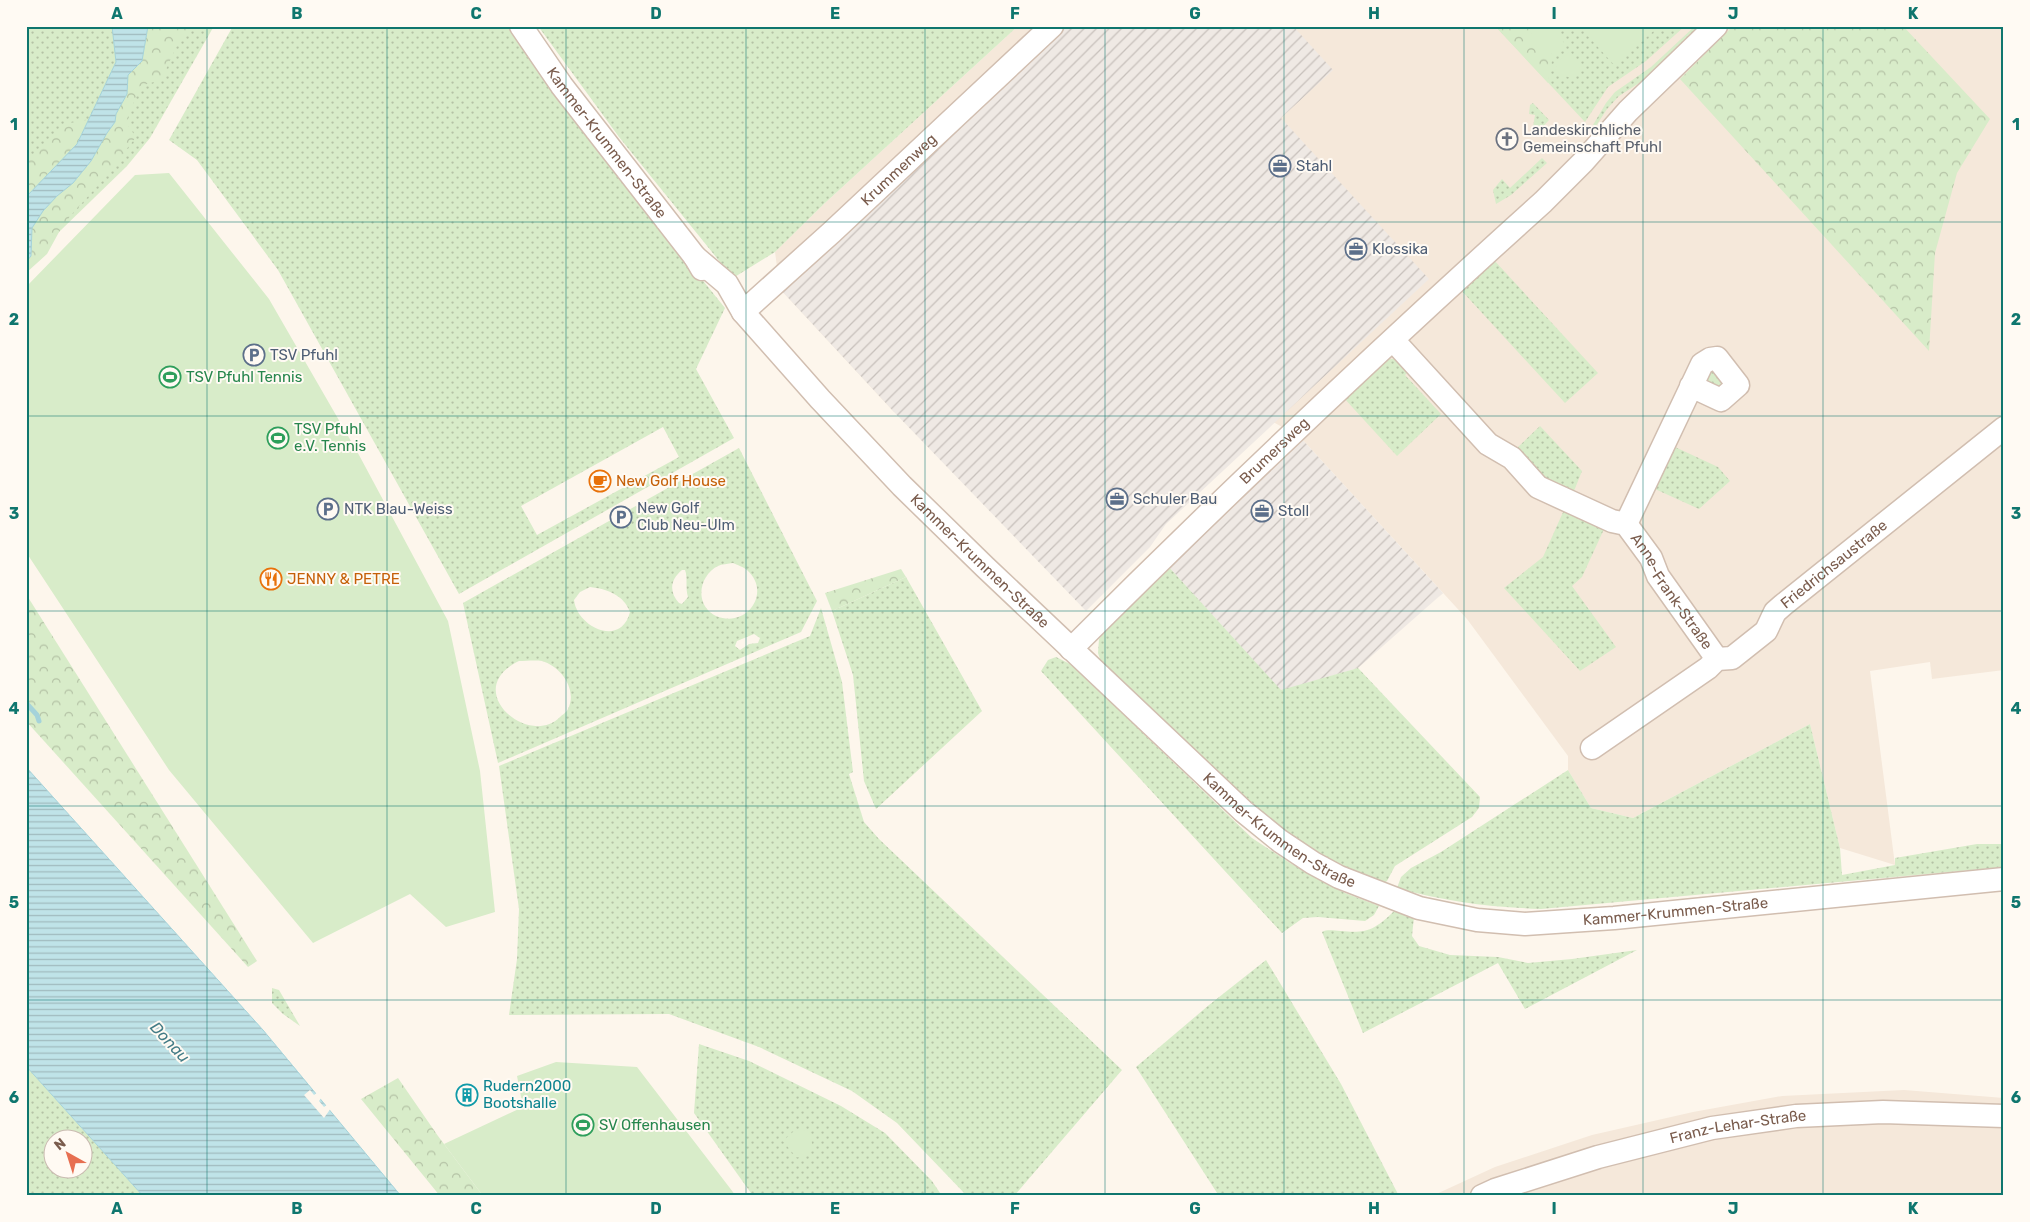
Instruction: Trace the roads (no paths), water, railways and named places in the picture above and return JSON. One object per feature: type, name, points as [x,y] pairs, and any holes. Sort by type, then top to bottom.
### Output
[{"type":"street","name":"Kammer-Krummen-Straße","points":[[520,26],[562,86],[695,257],[716,294],[744,312],[820,399],[902,486],[1209,780],[1280,841],[1338,877],[1419,908],[1476,920],[1525,924],[1614,918],[2004,878]]},
{"type":"street","name":"Krummenweg","points":[[744,312],[1052,26]]},
{"type":"street","name":"Brumersweg","points":[[1071,648],[1187,532],[1543,202],[1583,162],[1598,143],[1608,121],[1620,104],[1632,93],[1669,70],[1716,26]]},
{"type":"street","name":"Anne-Frank-Straße","points":[[1393,340],[1488,444],[1512,458],[1538,487],[1612,521],[1626,524],[1651,558],[1658,576],[1717,659]]},
{"type":"street","name":"Anne-Frank-Straße","points":[[1626,524],[1692,386]]},
{"type":"street","name":"Friedrichsaustraße","points":[[1592,748],[1708,668],[1717,659],[1732,658],[1766,631],[1775,612],[1783,605],[2004,428]]},
{"type":"street","name":"Franz-Lehar-Straße","points":[[1482,1196],[1495,1190],[1598,1157],[1702,1129],[1796,1116],[1874,1112],[2004,1116]]},
{"type":"water","points":[[112,26],[148,26],[142,61],[128,75],[127,94],[116,114],[115,122],[91,161],[73,183],[43,211],[32,228],[31,256],[26,262],[26,197],[77,144],[116,62]]},
{"type":"water","name":"Donau","points":[[26,767],[263,1030],[401,1196],[143,1196],[92,1139],[92,1130],[84,1130],[26,1066]]},
{"type":"waterway","points":[[27,704],[37,715],[39,721]]},
{"type":"place","name":"Landeskirchliche Gemeinschaft Pfuhl","points":[[1507,139]]},
{"type":"place","name":"Stahl","points":[[1280,166]]},
{"type":"place","name":"Klossika","points":[[1356,249]]},
{"type":"place","name":"TSV Pfuhl","points":[[254,355]]},
{"type":"place","name":"TSV Pfuhl Tennis","points":[[170,377]]},
{"type":"place","name":"TSV Pfuhl e.V. Tennis","points":[[278,438]]},
{"type":"place","name":"New Golf House","points":[[600,481]]},
{"type":"place","name":"Schuler Bau","points":[[1117,499]]},
{"type":"place","name":"NTK Blau-Weiss","points":[[328,509]]},
{"type":"place","name":"Stoll","points":[[1262,511]]},
{"type":"place","name":"New Golf Club Neu-Ulm","points":[[621,517]]},
{"type":"place","name":"JENNY & PETRE","points":[[271,579]]},
{"type":"place","name":"Rudern2000 Bootshalle","points":[[467,1095]]},
{"type":"place","name":"SV Offenhausen","points":[[583,1125]]}]
